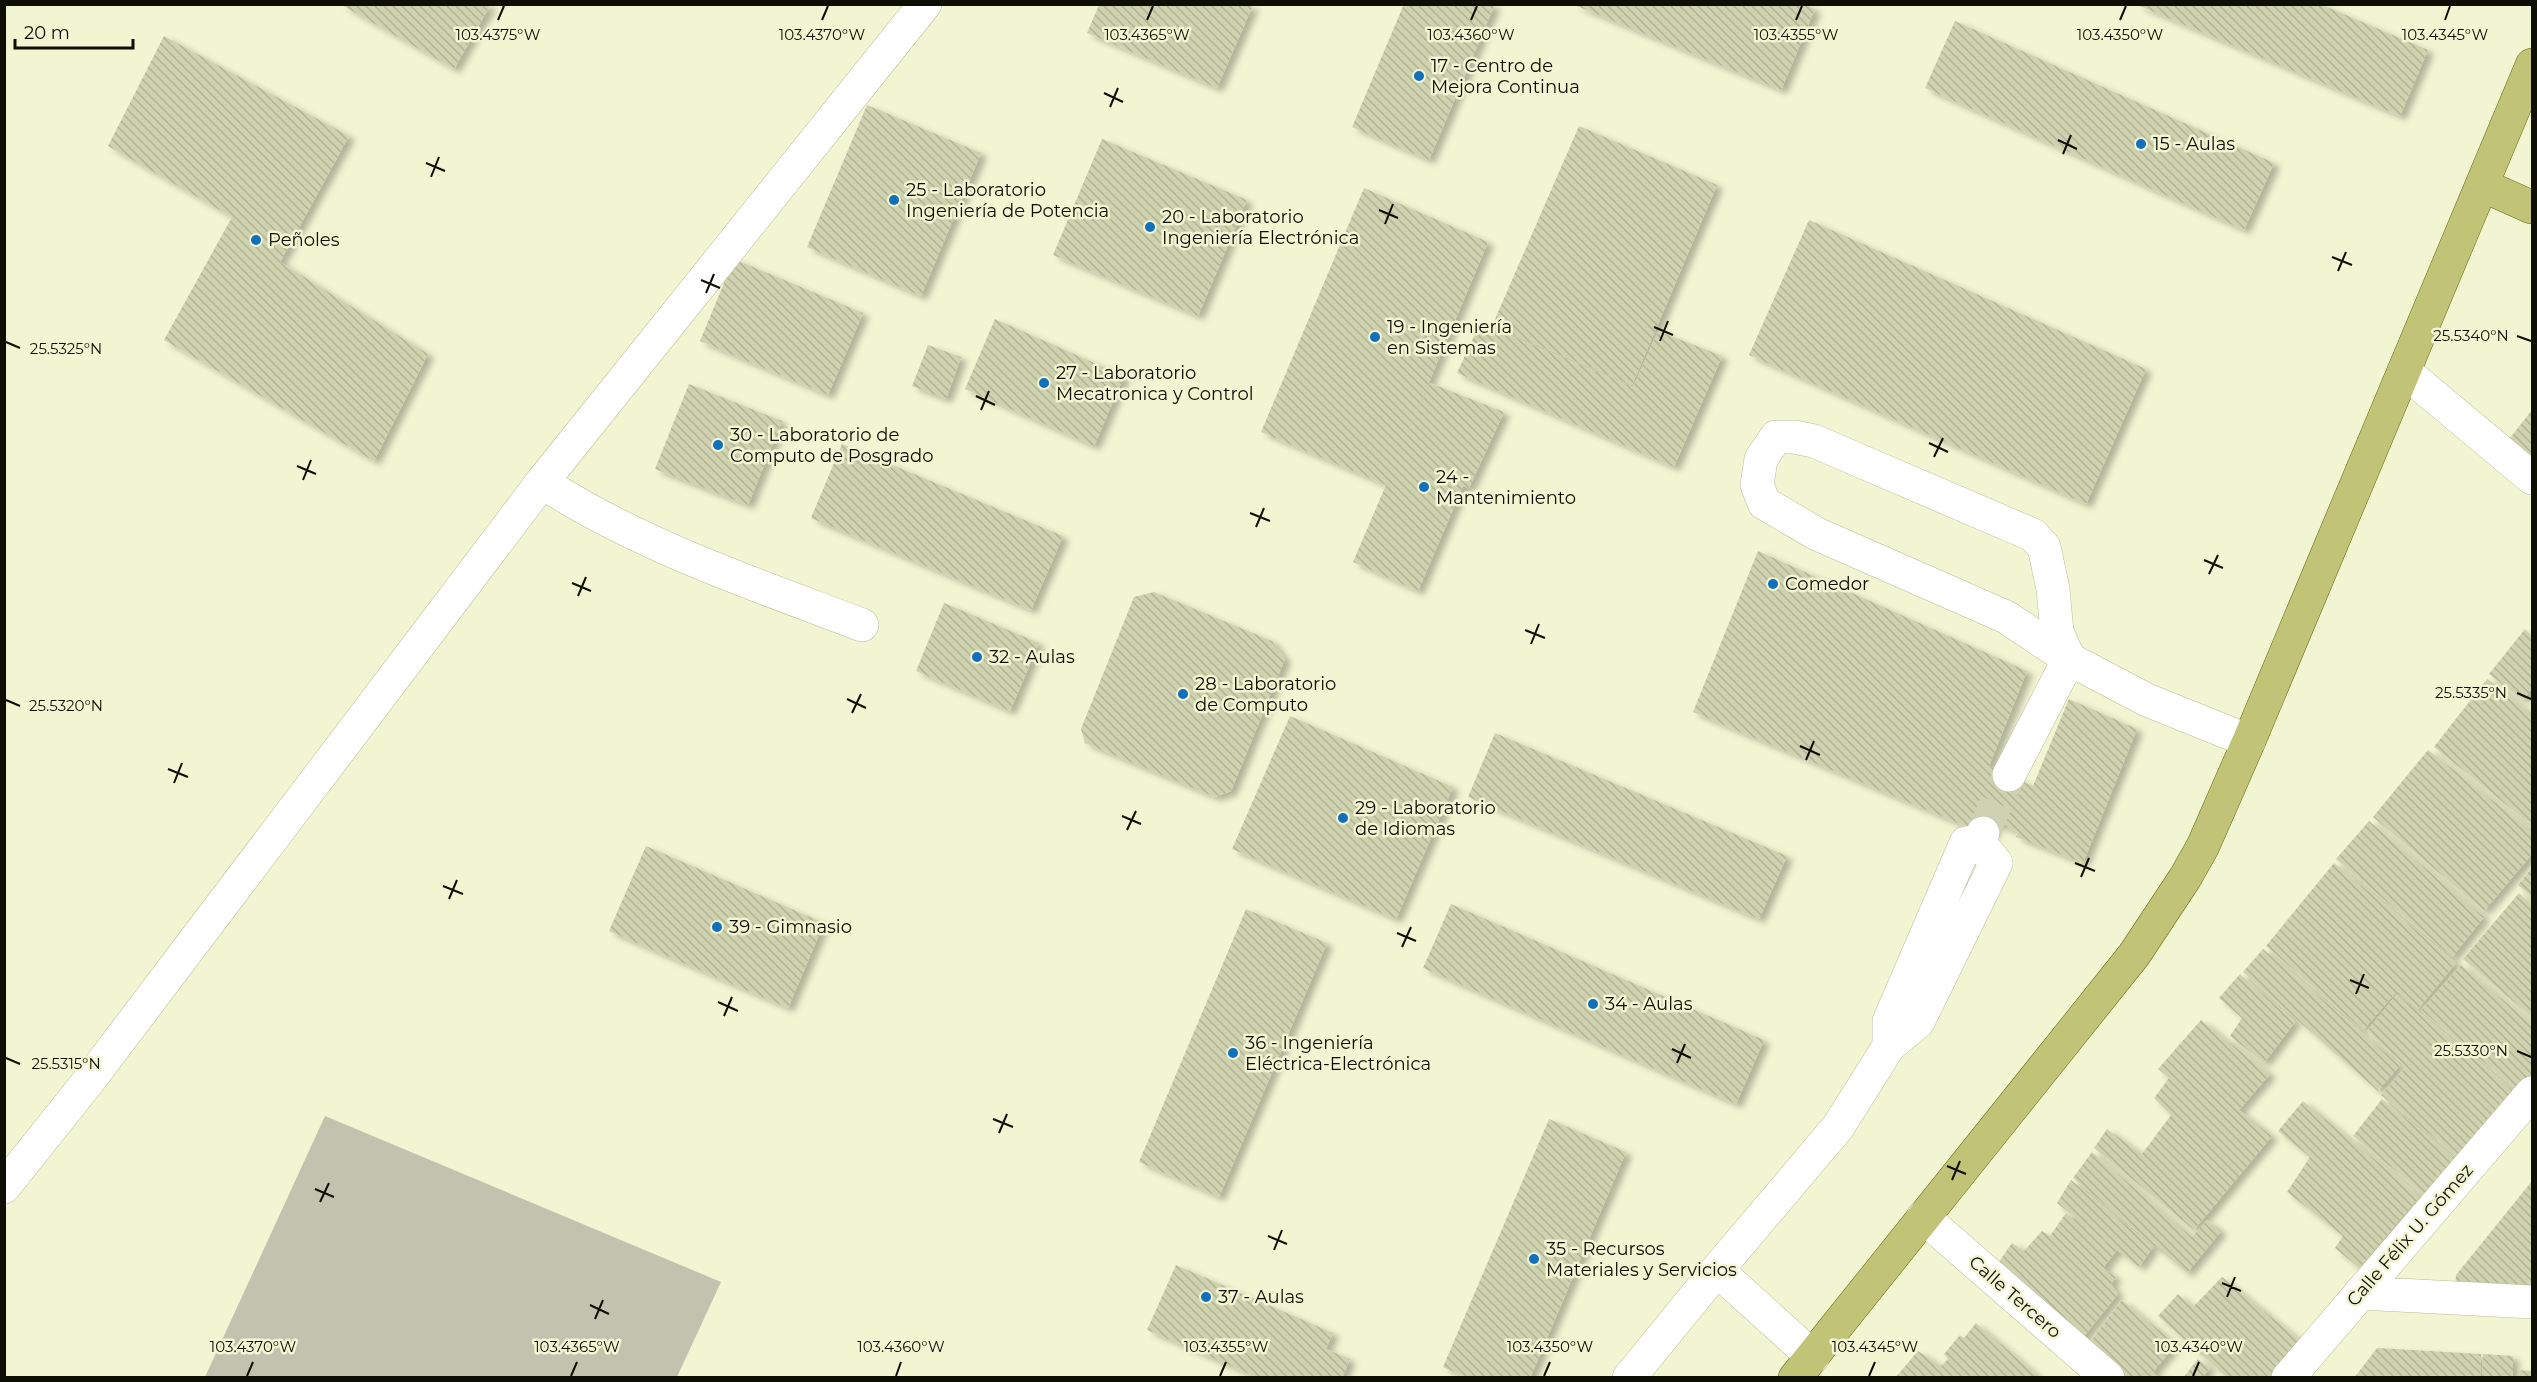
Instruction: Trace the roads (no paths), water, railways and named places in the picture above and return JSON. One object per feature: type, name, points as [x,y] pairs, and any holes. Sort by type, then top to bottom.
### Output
[{"type":"main road","points":[[1804,1367],[2141,945],[2203,846],[2532,65]]},
{"type":"main road","points":[[2482,185],[2532,207]]},
{"type":"street","points":[[4,1187],[87,1083],[542,482],[925,4]]},
{"type":"street","points":[[2404,371],[2532,478]]},
{"type":"street","points":[[2069,659],[2057,632],[2053,588],[2044,547],[2033,535],[1814,441],[1794,437],[1776,437],[1761,459],[1757,485],[1764,503],[1817,534],[2006,616],[2069,659],[2147,700],[2249,741]]},
{"type":"street","points":[[542,482],[581,508],[684,555],[862,625]]},
{"type":"street","points":[[2009,775],[2069,659]]},
{"type":"street","points":[[1629,1377],[1838,1127],[1889,1047],[1889,1021],[1966,843],[1981,837]]},
{"type":"street","name":"Calle Félix U. Gómez","points":[[2288,1377],[2532,1093]]},
{"type":"street","name":"Calle Tercero","points":[[1923,1217],[2108,1377]]},
{"type":"street","points":[[1717,1270],[1804,1367]]},
{"type":"street","points":[[2360,1293],[2532,1302]]},
{"type":"tunnel","points":[[1983,833],[2009,775]]},
{"type":"place","name":"17 - Centro de Mejora Continua","points":[[1419,76]]},
{"type":"place","name":"15 - Aulas","points":[[2141,144]]},
{"type":"place","name":"25 - Laboratorio Ingeniería de Potencia","points":[[894,200]]},
{"type":"place","name":"20 - Laboratorio Ingeniería Electrónica","points":[[1150,227]]},
{"type":"place","name":"Peñoles","points":[[256,240]]},
{"type":"place","name":"19 - Ingeniería en Sistemas","points":[[1375,337]]},
{"type":"place","name":"27 - Laboratorio Mecatronica y Control","points":[[1044,383]]},
{"type":"place","name":"30 - Laboratorio de Computo de Posgrado","points":[[718,445]]},
{"type":"place","name":"24 - Mantenimiento","points":[[1424,487]]},
{"type":"place","name":"Comedor","points":[[1773,584]]},
{"type":"place","name":"32 - Aulas","points":[[977,657]]},
{"type":"place","name":"28 - Laboratorio de Computo","points":[[1183,694]]},
{"type":"place","name":"29 - Laboratorio de Idiomas","points":[[1343,818]]},
{"type":"place","name":"39 - Gimnasio","points":[[717,927]]},
{"type":"place","name":"34 - Aulas","points":[[1593,1004]]},
{"type":"place","name":"36 - Ingeniería Eléctrica-Electrónica","points":[[1233,1053]]},
{"type":"place","name":"35 - Recursos Materiales y Servicios","points":[[1534,1259]]},
{"type":"place","name":"37 - Aulas","points":[[1206,1297]]}]
